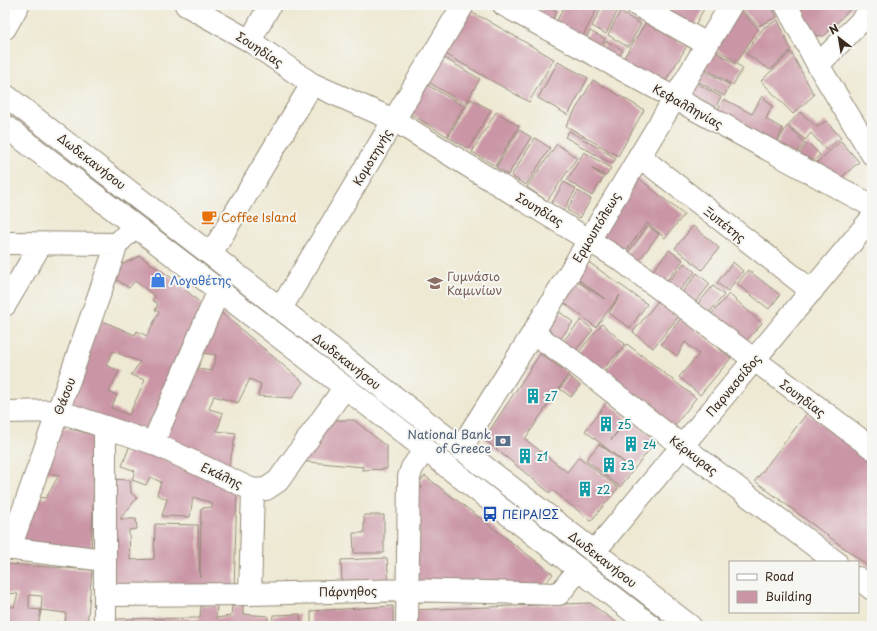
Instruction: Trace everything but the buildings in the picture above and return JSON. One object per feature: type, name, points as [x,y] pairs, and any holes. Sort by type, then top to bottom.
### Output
[{"type":"street","points":[[5,28],[18,5]]},
{"type":"street","name":"Σουηδίας","points":[[186,5],[250,41],[312,84],[394,120],[589,239],[621,260],[872,448]]},
{"type":"street","points":[[250,41],[270,5]]},
{"type":"street","name":"Κομοτηνής","points":[[280,308],[463,5]]},
{"type":"street","name":"Κεφαλληνίας","points":[[504,5],[872,206]]},
{"type":"street","points":[[637,5],[707,44]]},
{"type":"street","name":"Ερμουπόλεως","points":[[462,450],[469,435],[533,333],[731,5]]},
{"type":"street","points":[[786,5],[818,65],[872,154]]},
{"type":"street","points":[[818,65],[872,10]]},
{"type":"street","points":[[211,254],[312,84]]},
{"type":"street","name":"Δωδεκανήσου","points":[[5,95],[690,626]]},
{"type":"street","name":"Δωδεκανήσου","points":[[5,126],[425,449],[651,626]]},
{"type":"street","name":"Ξυπέτης","points":[[639,156],[812,291]]},
{"type":"street","name":"Παρνασσίδος","points":[[594,552],[872,218]]},
{"type":"street","points":[[5,243],[117,244],[135,226]]},
{"type":"street","points":[[5,305],[41,244]]},
{"type":"street","name":"Θάσου","points":[[8,548],[58,411],[69,386],[117,244]]},
{"type":"street","points":[[153,443],[219,290]]},
{"type":"street","name":"Κέρκυρας","points":[[533,333],[596,378],[682,446],[835,561]]},
{"type":"street","name":"Εκάλης","points":[[58,411],[153,443],[253,490],[266,489],[278,481],[344,387]]},
{"type":"street","points":[[5,412],[58,411]]},
{"type":"street","points":[[105,428],[105,626]]},
{"type":"street","points":[[407,626],[409,477],[412,468],[425,449]]},
{"type":"street","points":[[250,594],[253,490]]},
{"type":"street","points":[[8,548],[105,560]]},
{"type":"street","name":"Πάρνηθος","points":[[105,595],[250,594],[407,590],[559,594],[579,569]]},
{"type":"street","points":[[859,579],[872,589]]},
{"type":"place","name":"Coffee Island","points":[[209,217]]},
{"type":"place","name":"Λογοθέτης","points":[[158,280]]},
{"type":"place","name":"Γυμνάσιο Καμινίων","points":[[435,283]]},
{"type":"place","name":"z7","points":[[533,396]]},
{"type":"place","name":"z5","points":[[606,424]]},
{"type":"place","name":"National Bank of Greece","points":[[503,441]]},
{"type":"place","name":"z4","points":[[631,444]]},
{"type":"place","name":"z1","points":[[525,456]]},
{"type":"place","name":"z3","points":[[609,465]]},
{"type":"place","name":"z2","points":[[585,489]]},
{"type":"place","name":"ΠΕΙΡΑΙΩΣ","points":[[490,514]]}]
